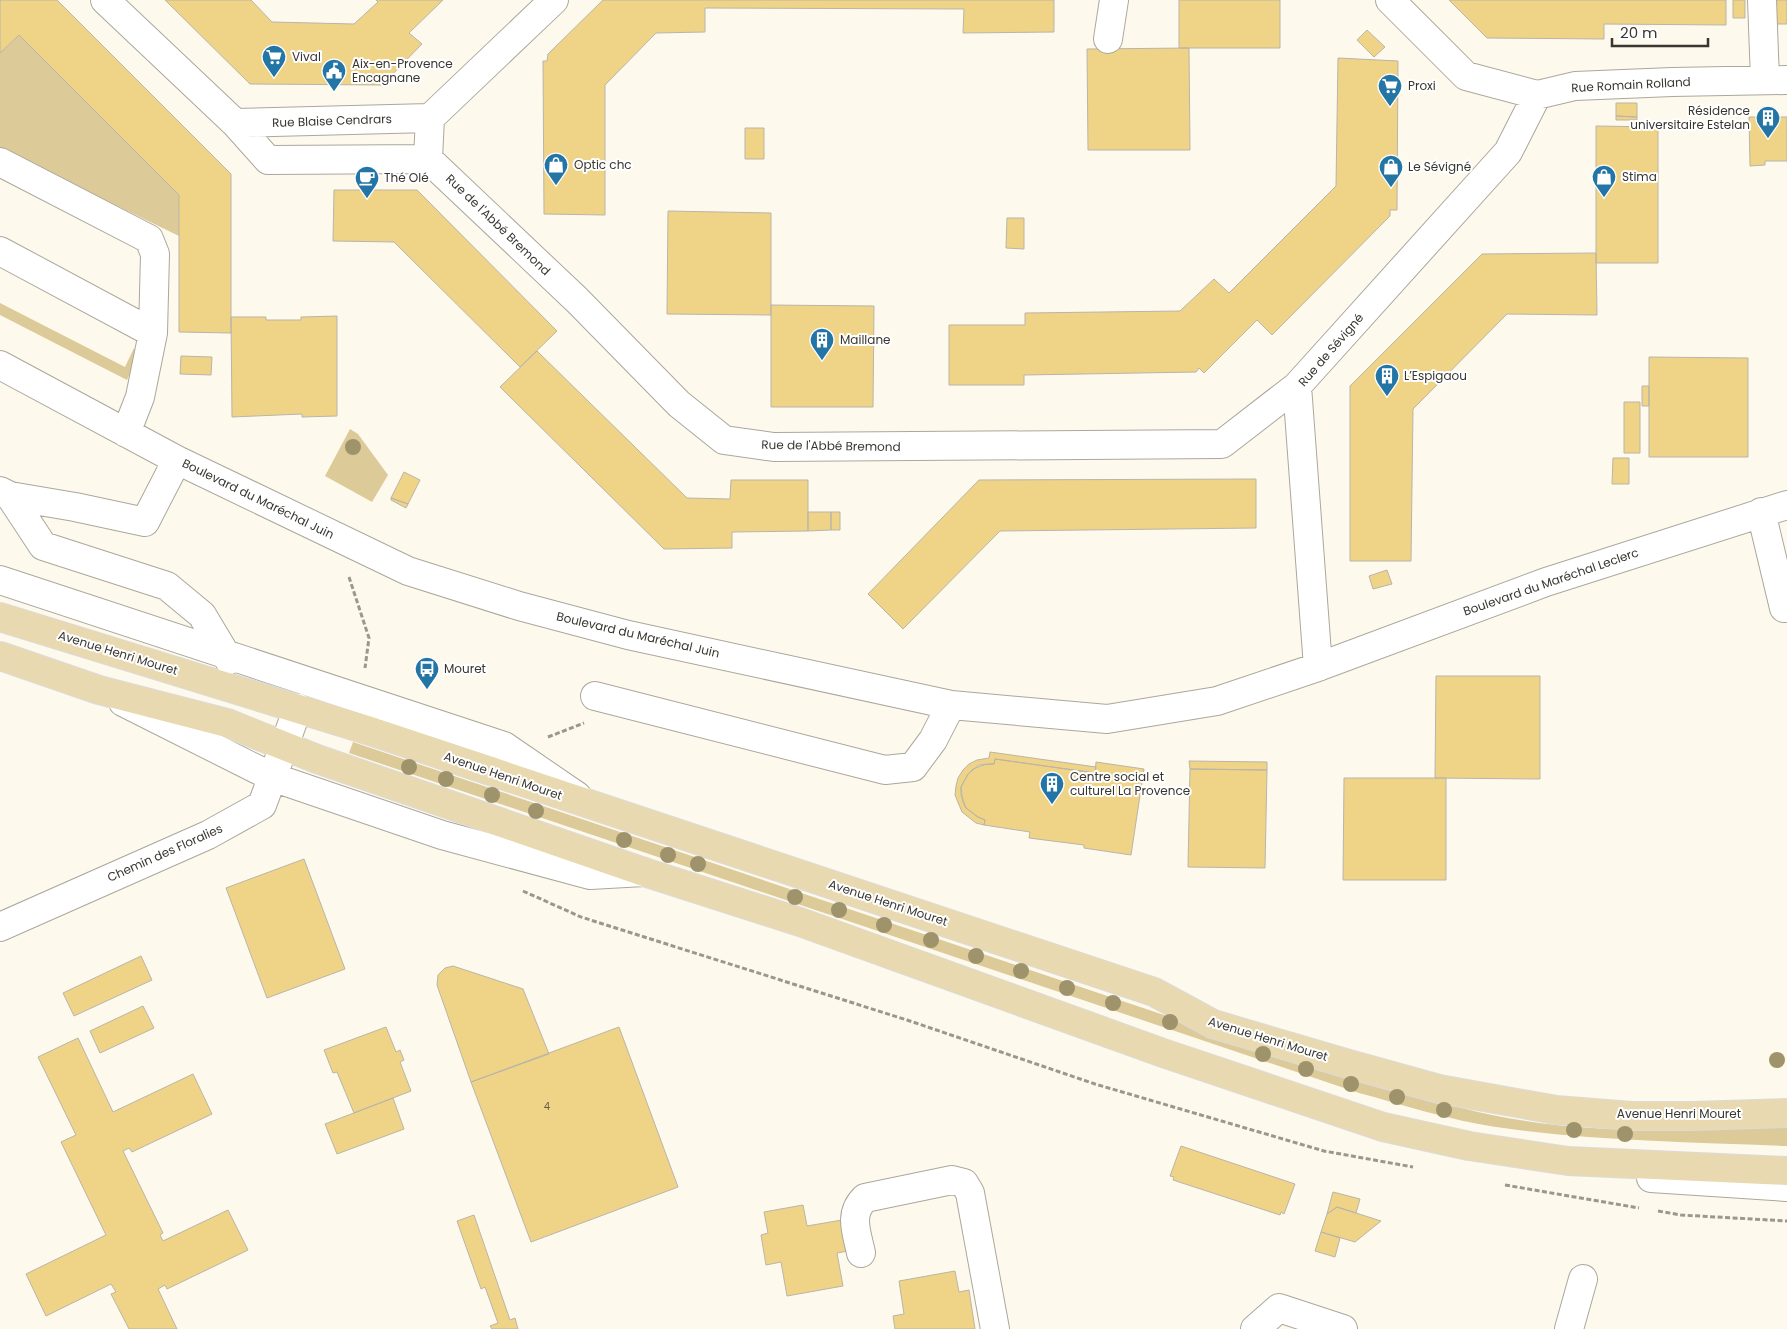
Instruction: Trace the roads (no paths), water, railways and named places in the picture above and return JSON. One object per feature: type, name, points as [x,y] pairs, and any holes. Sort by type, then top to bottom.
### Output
[{"type":"main road","name":"Avenue Henri Mouret","points":[[0,618],[373,732],[1154,992],[1212,1024],[1439,1089],[1556,1110],[1632,1116],[1692,1116],[1787,1112]]},
{"type":"main road","points":[[0,656],[99,690],[227,723],[284,744],[317,759],[644,872],[800,922],[1162,1053],[1383,1127],[1469,1146],[1568,1161],[1787,1171]]},
{"type":"street","points":[[105,0],[235,123],[268,160],[428,159],[430,118],[554,0]]},
{"type":"street","points":[[1108,39],[1114,0]]},
{"type":"street","name":"Rue Romain Rolland","points":[[1390,0],[1466,76],[1537,95],[1575,86],[1776,80]]},
{"type":"street","points":[[1762,0],[1776,80]]},
{"type":"street","name":"Rue de Sévigné","points":[[1318,667],[1298,386],[1508,152],[1537,95]]},
{"type":"street","name":"Rue Blaise Cendrars","points":[[235,123],[430,118]]},
{"type":"street","name":"Rue de l'Abbé Bremond","points":[[428,159],[577,300],[679,404],[724,440],[784,447],[1222,444],[1298,386]]},
{"type":"street","points":[[0,162],[149,239],[155,254],[154,333],[140,397],[126,433]]},
{"type":"street","points":[[0,251],[154,333]]},
{"type":"street","name":"Boulevard du Maréchal Juin","points":[[0,365],[177,460],[408,571],[519,606],[628,635],[951,705],[1107,719],[1217,701],[1318,667]]},
{"type":"street","points":[[5,494],[145,522],[177,460]]},
{"type":"street","points":[[5,494],[43,546],[168,586],[202,615],[246,692]]},
{"type":"street","points":[[1774,509],[1784,608]]},
{"type":"street","name":"Boulevard du Maréchal Leclerc","points":[[1318,667],[1546,582],[1774,509]]},
{"type":"street","points":[[0,580],[504,746],[590,805]]},
{"type":"street","points":[[99,690],[272,777],[442,835],[590,875],[644,872]]},
{"type":"street","points":[[595,696],[885,770],[913,767],[933,740],[951,705]]},
{"type":"street","name":"Chemin des Floralies","points":[[0,927],[208,835],[262,805],[298,708]]},
{"type":"street","points":[[1568,1161],[1606,1175],[1787,1186]]},
{"type":"street","points":[[861,1253],[854,1216],[857,1205],[865,1198],[952,1180],[964,1183],[970,1193],[995,1329]]},
{"type":"street","points":[[1569,1329],[1583,1279]]},
{"type":"street","points":[[1255,1329],[1280,1308],[1343,1329]]},
{"type":"place","name":"Vival","points":[[274,78]]},
{"type":"place","name":"Aix-en-Provence Encagnane","points":[[334,92]]},
{"type":"place","name":"Proxi","points":[[1390,107]]},
{"type":"place","name":"Résidence universitaire Estelan","points":[[1768,139]]},
{"type":"place","name":"Optic chc","points":[[556,186]]},
{"type":"place","name":"Le Sévigné","points":[[1391,188]]},
{"type":"place","name":"Stima","points":[[1604,198]]},
{"type":"place","name":"Thé Olé","points":[[367,199]]},
{"type":"place","name":"Maillane","points":[[822,361]]},
{"type":"place","name":"L’Espigaou","points":[[1387,397]]},
{"type":"place","name":"Mouret","points":[[427,690]]},
{"type":"place","name":"Centre social et culturel La Provence","points":[[1052,805]]}]
